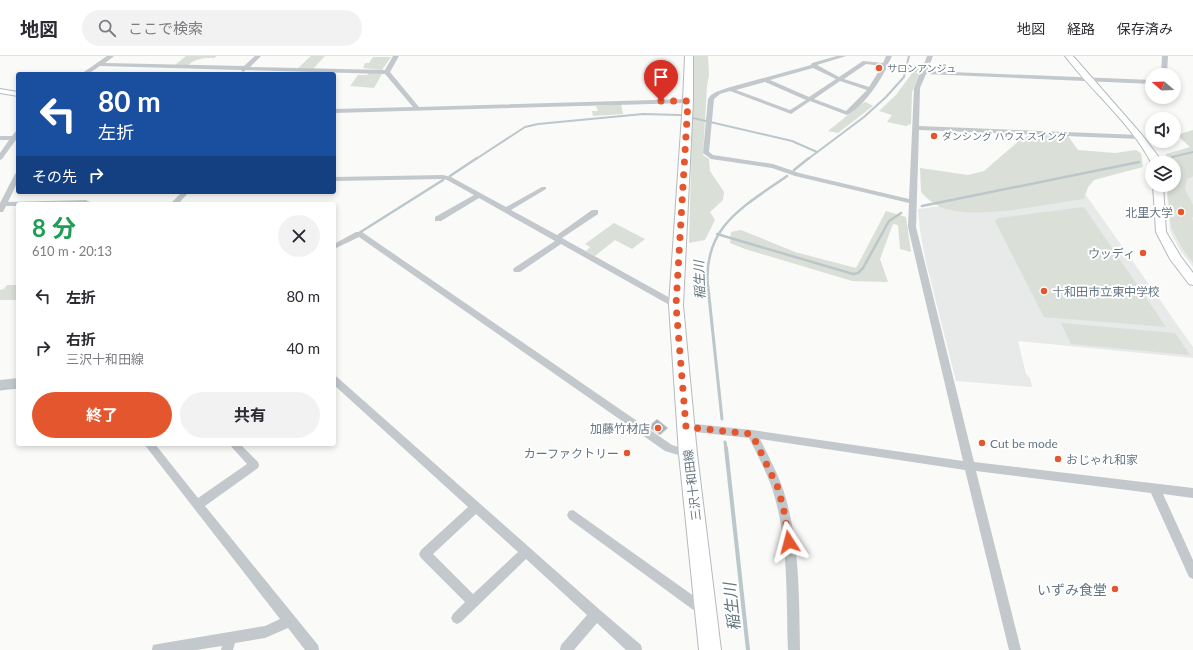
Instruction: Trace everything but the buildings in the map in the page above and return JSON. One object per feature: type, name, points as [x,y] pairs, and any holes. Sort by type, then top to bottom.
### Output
[{"type":"main road","name":"三沢十和田線","points":[[689,56],[688,101],[676,305],[688,454],[710,650]]},
{"type":"street","points":[[87,72],[111,56]]},
{"type":"street","points":[[241,72],[258,56]]},
{"type":"street","points":[[386,72],[396,56]]},
{"type":"street","points":[[843,56],[766,80],[729,89],[713,96],[711,99],[707,155],[711,157],[773,166],[797,175],[912,202]]},
{"type":"street","points":[[766,80],[809,99],[847,113],[871,90],[886,66],[889,56]]},
{"type":"street","points":[[930,56],[917,88],[912,202],[914,238],[1015,650]]},
{"type":"street","points":[[1069,56],[1139,137],[1153,156]]},
{"type":"street","points":[[1164,68],[1165,56]]},
{"type":"street","points":[[729,89],[791,112],[865,62],[923,72],[1145,82]]},
{"type":"street","points":[[99,64],[386,72],[418,109]]},
{"type":"street","points":[[814,66],[840,79],[871,90]]},
{"type":"street","points":[[0,91],[16,94]]},
{"type":"street","points":[[336,111],[688,101]]},
{"type":"street","points":[[916,128],[1139,137]]},
{"type":"street","points":[[0,158],[16,135]]},
{"type":"street","points":[[0,138],[14,138]]},
{"type":"street","points":[[336,179],[449,178],[676,305]]},
{"type":"street","points":[[2,207],[15,185]]},
{"type":"street","points":[[505,210],[544,188]]},
{"type":"street","points":[[1158,192],[1161,232],[1176,259],[1193,281]]},
{"type":"street","points":[[176,202],[184,194]]},
{"type":"street","points":[[438,219],[479,195]]},
{"type":"street","points":[[2,207],[16,206]]},
{"type":"street","points":[[517,270],[596,212]]},
{"type":"street","points":[[336,246],[359,234],[669,448],[688,454]]},
{"type":"street","points":[[0,384],[16,382]]},
{"type":"street","points":[[336,382],[636,650]]},
{"type":"street","points":[[686,427],[752,434],[969,466],[1193,493]]},
{"type":"street","points":[[752,434],[778,488],[784,511],[791,554],[794,650]]},
{"type":"street","points":[[151,446],[313,650]]},
{"type":"street","points":[[197,505],[254,464],[236,446]]},
{"type":"street","points":[[1155,489],[1193,573]]},
{"type":"street","points":[[473,602],[425,554],[475,507]]},
{"type":"street","points":[[573,515],[696,605],[706,605]]},
{"type":"street","points":[[457,618],[526,552]]},
{"type":"street","points":[[566,650],[596,614]]},
{"type":"street","points":[[158,650],[229,645],[290,621]]},
{"type":"shaded area","points":[[186,56],[217,56],[214,58],[203,58],[188,65],[175,65]]},
{"type":"shaded area","points":[[311,56],[325,56],[313,69],[297,69]]},
{"type":"shaded area","points":[[694,56],[708,56],[709,75],[703,155],[709,159],[710,171],[724,192],[723,200],[710,212],[715,220],[705,240],[689,243]]},
{"type":"shaded area","points":[[373,57],[391,57],[382,70],[363,68],[365,63],[369,63]]},
{"type":"shaded area","points":[[913,72],[920,73],[912,92],[911,124],[906,126],[887,122],[892,115],[879,111],[896,95]]},
{"type":"shaded area","points":[[369,73],[382,74],[374,88],[350,86],[358,75],[367,75]]},
{"type":"shaded area","points":[[866,102],[873,106],[838,133],[828,131],[863,103]]},
{"type":"shaded area","points":[[621,104],[623,114],[593,116],[592,111],[598,111],[596,106]]},
{"type":"shaded area","name":"北里大学","points":[[1193,130],[1193,176],[1187,179],[1185,189],[1193,205],[1193,263],[1182,248],[1171,227],[1168,192],[1181,192],[1181,156],[1166,156],[1166,154],[1190,147],[1181,139],[1181,134]]},
{"type":"shaded area","points":[[1030,135],[1068,136],[1078,150],[1115,153],[1136,150],[1141,153],[1143,167],[1094,180],[1088,187],[1084,199],[1014,210],[996,212],[961,212],[939,206],[921,192],[920,168],[968,175],[984,171],[1020,140]]},
{"type":"shaded area","name":"北里大学","points":[[1193,162],[1193,267],[1180,250],[1170,231],[1167,192],[1181,192],[1181,177]]},
{"type":"shaded area","name":"十和田市立東中学校","points":[[1073,189],[1086,195],[1193,347],[1193,358],[1018,341],[1026,374],[1030,378],[1032,387],[956,381],[925,258],[918,209]]},
{"type":"shaded area","points":[[1084,207],[1166,327],[1044,317],[995,221],[998,218]]},
{"type":"shaded area","points":[[886,211],[906,217],[911,252],[900,249],[898,225],[893,224],[880,259],[888,282],[852,281],[745,249],[730,243],[731,232],[741,230],[795,252],[856,268]]},
{"type":"shaded area","points":[[614,223],[645,239],[632,249],[615,240],[595,256],[586,251],[590,247],[585,244]]},
{"type":"shaded area","points":[[7,285],[16,285],[16,300],[0,300],[0,290],[4,289]]},
{"type":"shaded area","points":[[1061,323],[1175,333],[1190,355],[1071,344]]},
{"type":"waterway","name":"稲生川","points":[[808,159],[864,117],[886,97],[904,77],[909,56]]},
{"type":"waterway","points":[[476,159],[525,127],[538,124],[643,114],[680,115],[792,141],[817,152]]},
{"type":"waterway","points":[[1176,156],[1193,152]]},
{"type":"waterway","points":[[450,176],[477,158]]},
{"type":"waterway","name":"稲生川","points":[[794,170],[809,158]]},
{"type":"waterway","points":[[922,206],[1139,162]]},
{"type":"waterway","name":"稲生川","points":[[719,235],[741,209],[787,176]]},
{"type":"waterway","points":[[359,233],[443,180]]},
{"type":"waterway","points":[[719,235],[853,274],[858,273],[863,268],[889,221],[901,213]]},
{"type":"waterway","name":"稲生川","points":[[708,287],[708,267],[712,249],[719,235]]},
{"type":"waterway","name":"稲生川","points":[[708,287],[722,419]]},
{"type":"waterway","points":[[0,389],[16,387]]},
{"type":"waterway","name":"稲生川","points":[[725,442],[726,449]]},
{"type":"waterway","name":"稲生川","points":[[726,448],[748,650]]},
{"type":"place","name":"サロンアンジュ","points":[[879,68]]},
{"type":"place","name":"ダンシング ハウス スイング","points":[[934,136]]},
{"type":"place","name":"北里大学","points":[[1181,212]]},
{"type":"place","name":"ウッディ","points":[[1143,253]]},
{"type":"place","name":"十和田市立東中学校","points":[[1044,291]]},
{"type":"place","name":"加藤竹材店","points":[[658,428]]},
{"type":"place","name":"Cut be mode","points":[[982,443]]},
{"type":"place","name":"カーファクトリー","points":[[627,453]]},
{"type":"place","name":"おじゃれ和家","points":[[1058,459]]},
{"type":"place","name":"いずみ食堂","points":[[1115,589]]},
{"type":"route","points":[[661,101],[688,101],[676,305],[686,427],[752,434],[778,488],[784,511],[789,542]]}]
